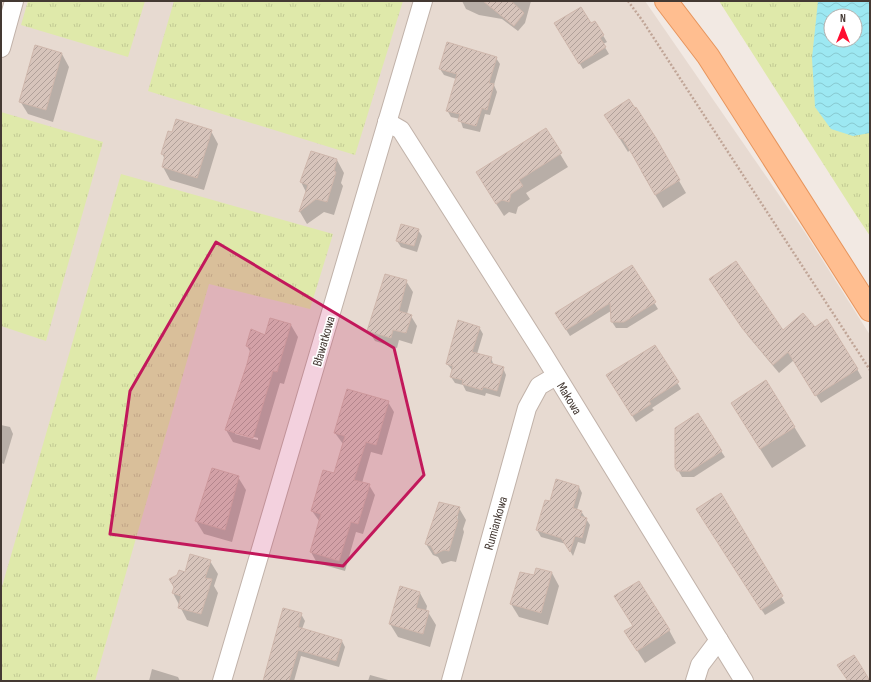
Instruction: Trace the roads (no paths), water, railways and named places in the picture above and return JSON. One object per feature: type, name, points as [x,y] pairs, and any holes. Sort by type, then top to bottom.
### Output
[{"type":"main road","points":[[666,1],[708,56],[870,310]]},
{"type":"street","points":[[1,48],[14,1]]},
{"type":"street","name":"Bławatkowa","points":[[222,681],[423,1]]},
{"type":"street","name":"Makowa","points":[[387,122],[401,130],[556,376],[744,681]]},
{"type":"street","name":"Rumiankowa","points":[[452,681],[527,408],[539,386],[556,376]]},
{"type":"street","points":[[695,681],[700,665],[719,640]]},
{"type":"water","points":[[818,1],[870,1],[870,133],[853,136],[831,129],[815,107],[812,58]]}]
